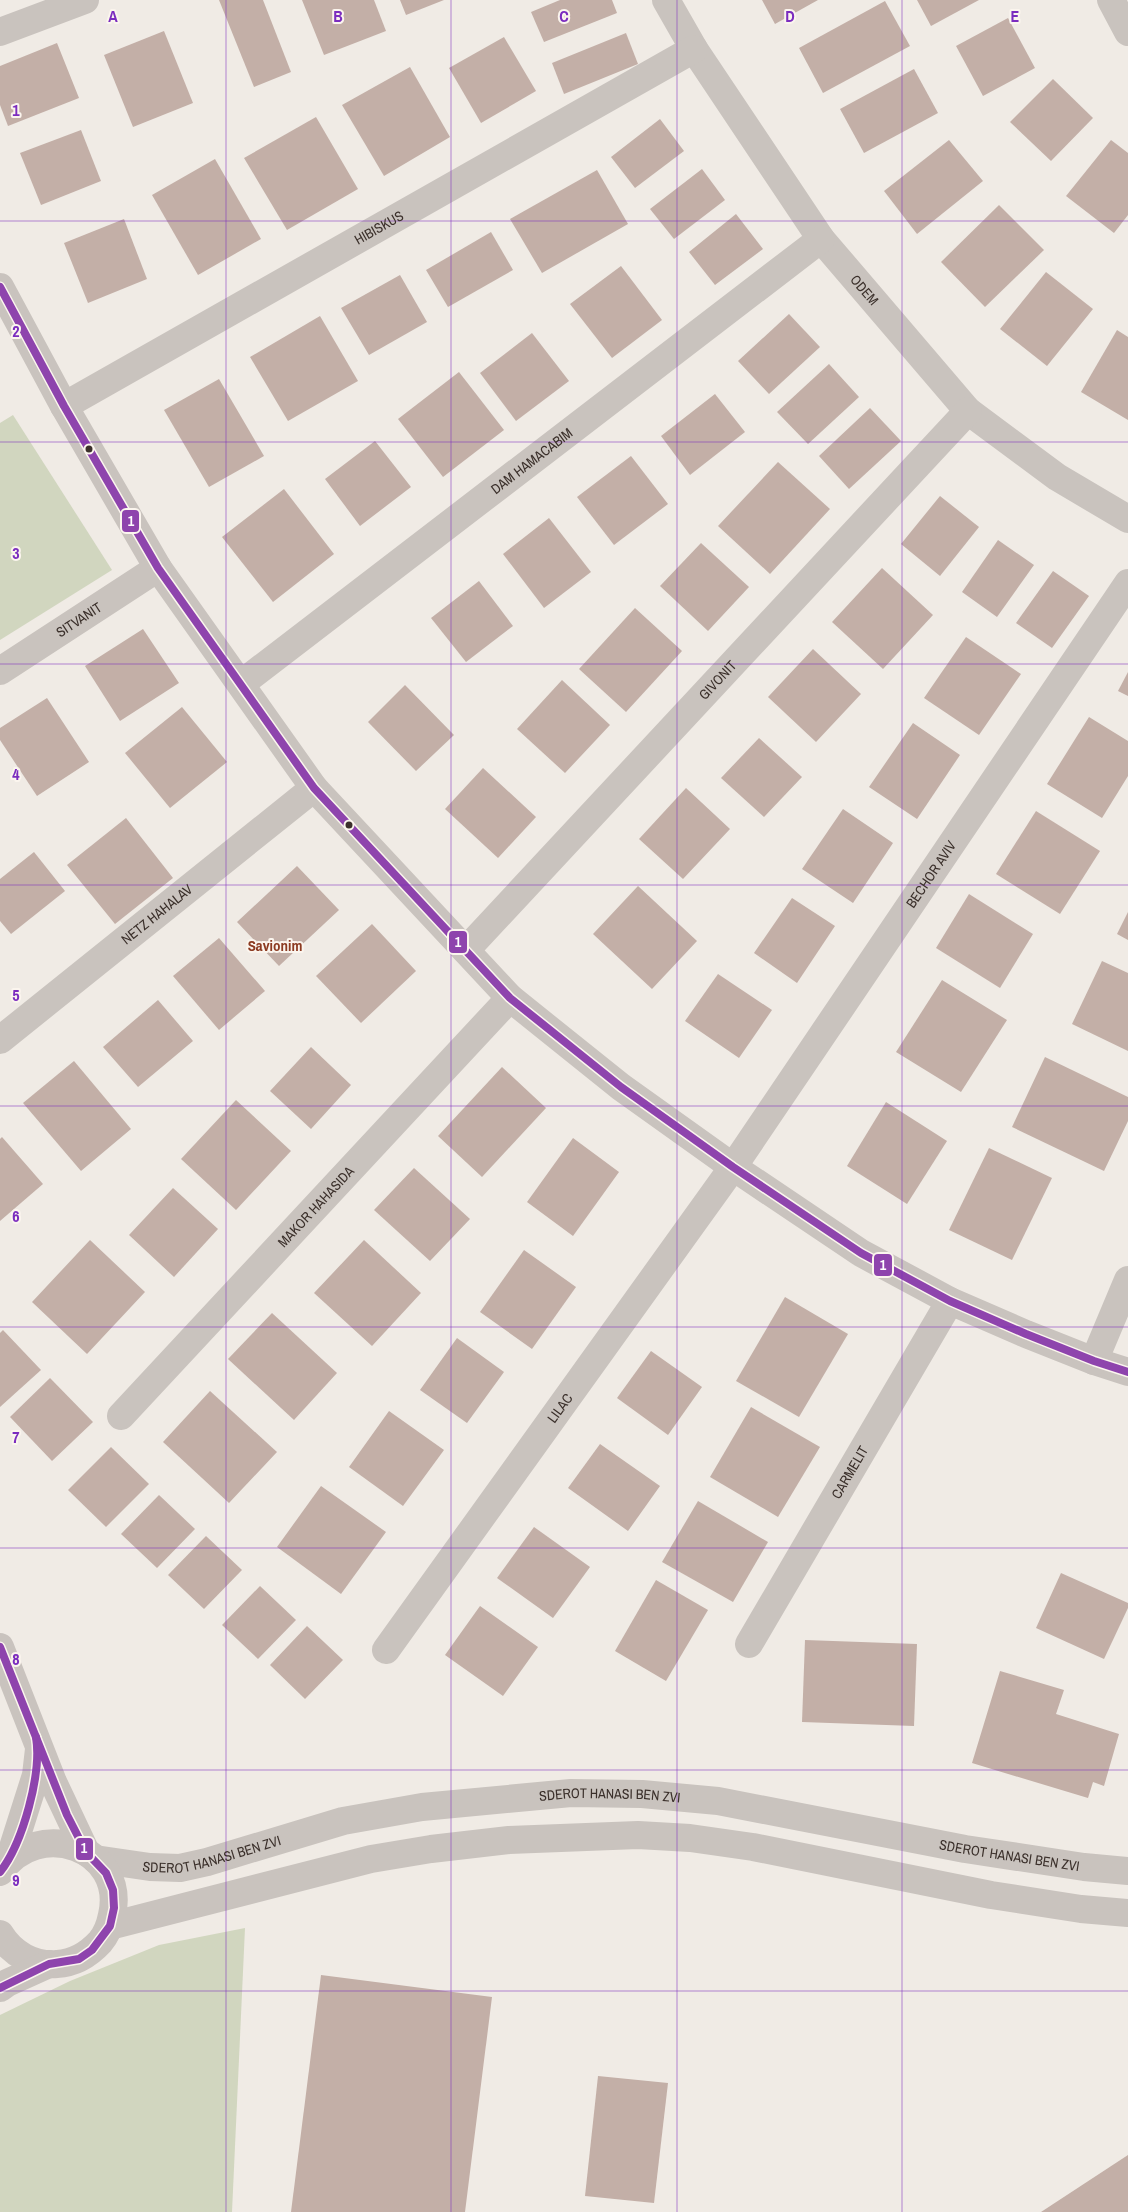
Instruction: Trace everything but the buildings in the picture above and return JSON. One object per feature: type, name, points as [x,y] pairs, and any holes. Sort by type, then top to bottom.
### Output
[{"type":"street","points":[[0,32],[85,0]]},
{"type":"street","name":"ODEM","points":[[666,0],[694,49],[821,239],[968,411],[1057,477],[1128,519]]},
{"type":"street","points":[[1111,0],[1128,32]]},
{"type":"street","name":"HIBISKUS","points":[[64,406],[694,49]]},
{"type":"street","name":"DAM HAMACABIM","points":[[242,683],[821,239]]},
{"type":"street","points":[[0,287],[64,406],[158,568],[242,683],[314,788],[510,998],[621,1087],[733,1167],[861,1253],[950,1301],[1094,1361],[1128,1372]]},
{"type":"street","name":"GIVONIT","points":[[466,950],[968,411]]},
{"type":"street","name":"SITVANIT","points":[[0,671],[158,568]]},
{"type":"street","name":"BECHOR AVIV","points":[[733,1167],[1128,583]]},
{"type":"street","name":"NETZ HAHALAV","points":[[0,1040],[314,788]]},
{"type":"street","name":"MAKOR HAHASIDA","points":[[121,1416],[510,998]]},
{"type":"street","name":"LILAC","points":[[386,1650],[733,1167]]},
{"type":"street","points":[[1094,1361],[1128,1280]]},
{"type":"street","name":"CARMELIT","points":[[749,1644],[950,1301]]},
{"type":"street","points":[[0,1647],[60,1799],[91,1856],[106,1873],[113,1890],[114,1908],[110,1926],[102,1939],[92,1950],[79,1959],[64,1963],[49,1964],[32,1961],[17,1953],[0,1934]]},
{"type":"street","points":[[5,1866],[36,1774],[39,1745]]},
{"type":"street","name":"SDEROT HANASI BEN ZVI","points":[[5,1866],[22,1850],[38,1844],[55,1842],[71,1845],[91,1856],[150,1867],[180,1868],[208,1862],[343,1821],[422,1807],[571,1792],[642,1794],[718,1801],[966,1849],[1084,1867],[1128,1871]]},
{"type":"street","points":[[110,1926],[371,1859],[431,1849],[509,1840],[638,1835],[690,1838],[753,1847],[990,1895],[1082,1909],[1128,1913]]},
{"type":"street","points":[[0,1988],[49,1964]]},
{"type":"green space","points":[[13,415],[112,570],[0,640],[0,423]]},
{"type":"green space","points":[[245,1928],[232,2212],[0,2212],[0,2015],[70,1981],[159,1945]]},
{"type":"transit line","name":"1","points":[[0,287],[64,406],[158,568],[314,788],[510,998],[621,1087],[733,1167],[861,1253],[950,1301],[1026,1334],[1094,1361],[1128,1372]]},
{"type":"transit line","name":"1","points":[[0,1647],[67,1815],[86,1852],[106,1873],[113,1890],[114,1908],[110,1926],[92,1950],[79,1959],[49,1964],[0,1988]]},
{"type":"transit line","name":"1","points":[[0,1872],[16,1844],[29,1807],[36,1769],[36,1737]]},
{"type":"district","name":"Savionim","points":[[275,946]]}]
